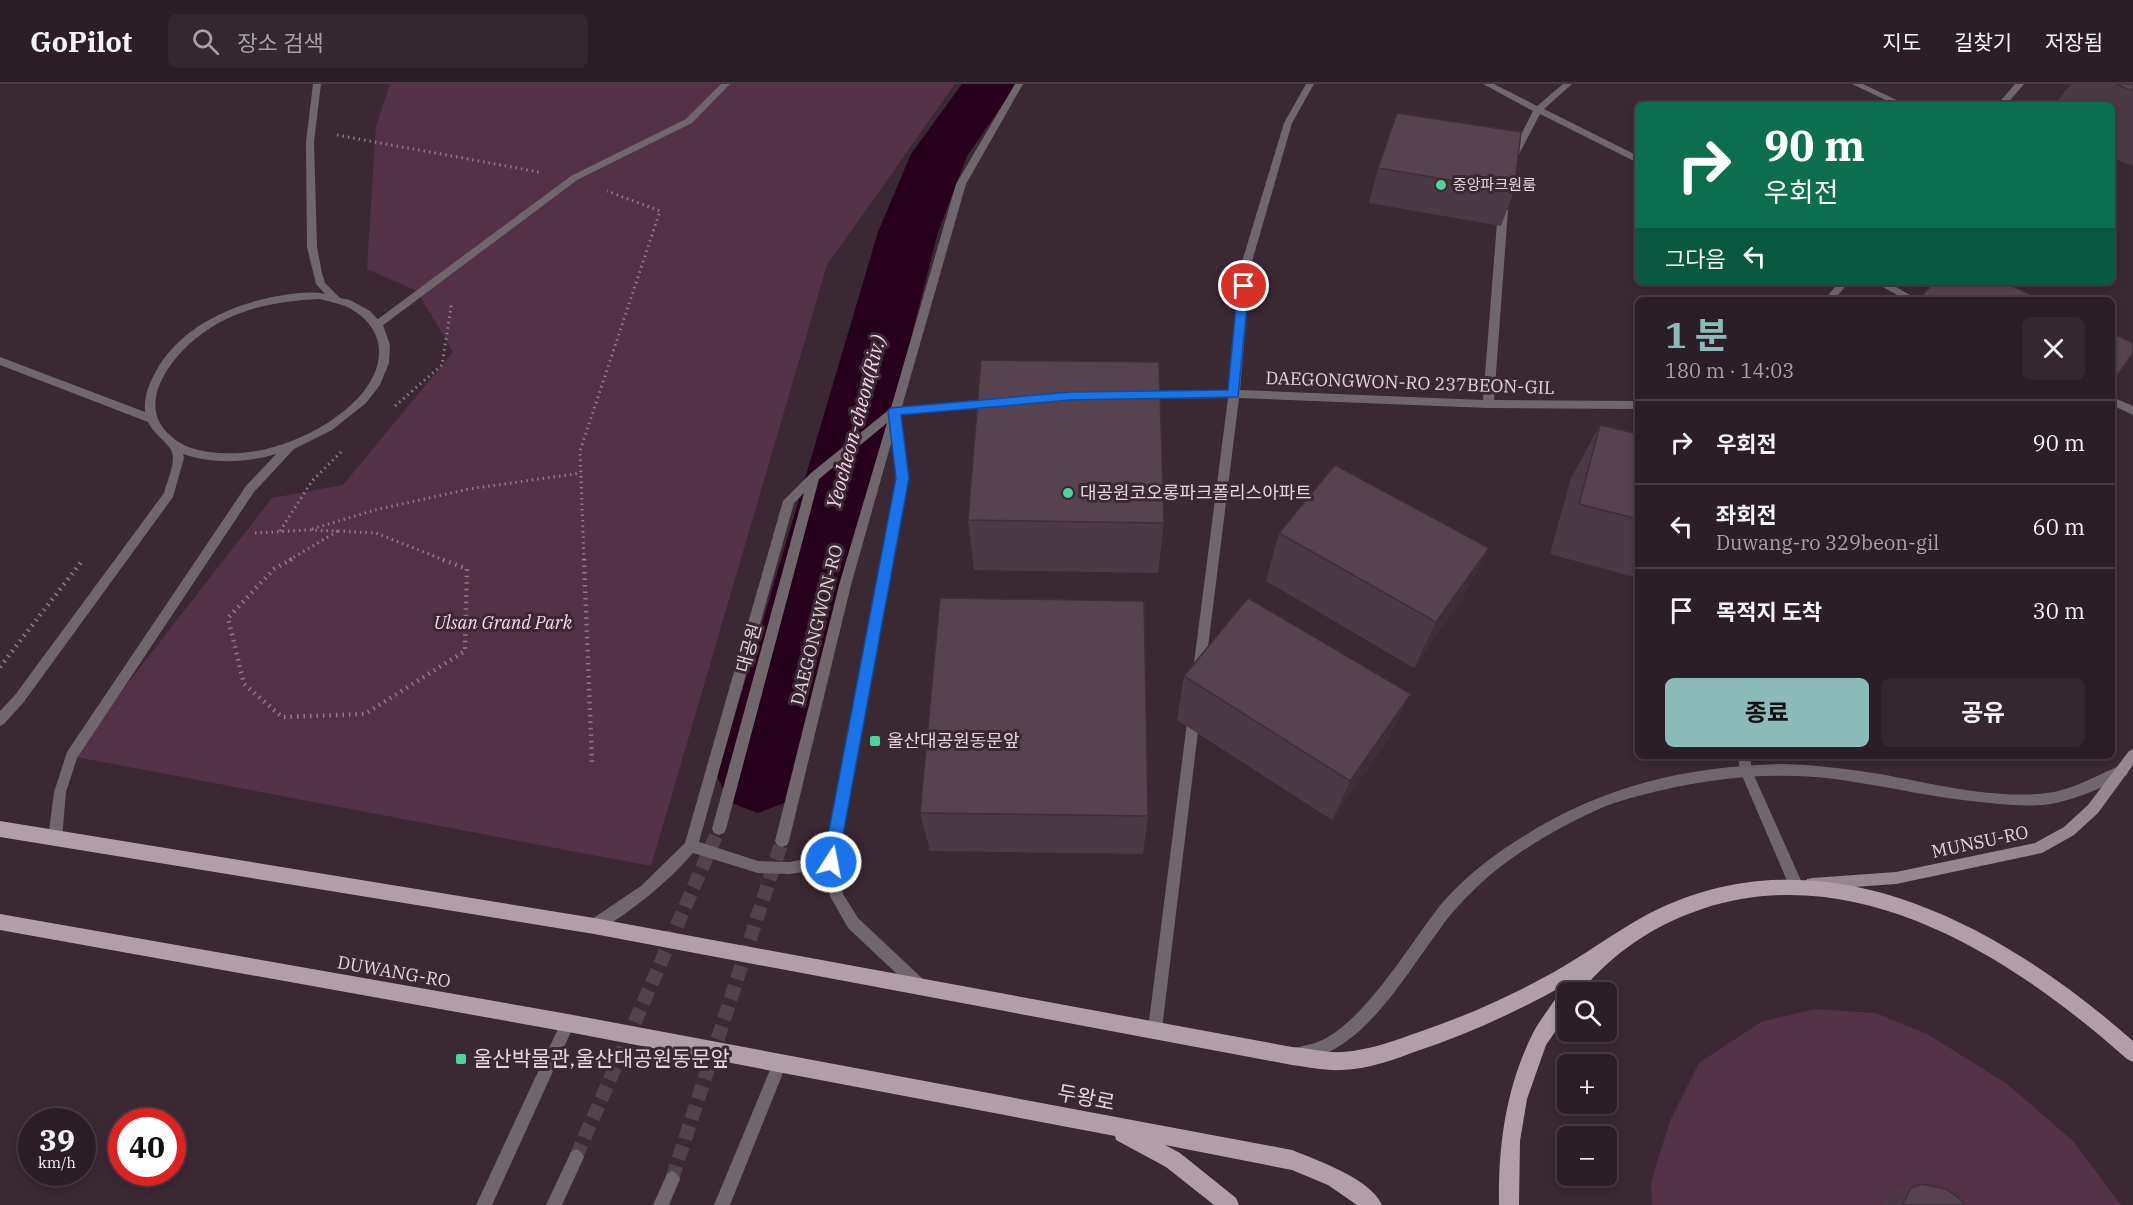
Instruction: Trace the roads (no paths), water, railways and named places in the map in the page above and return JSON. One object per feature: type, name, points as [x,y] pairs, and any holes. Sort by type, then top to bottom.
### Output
[{"type":"main road","name":"MUNSU-RO","points":[[1796,885],[1896,878],[2037,849],[2069,831],[2093,809],[2133,755]]},
{"type":"main road","points":[[0,829],[594,926],[1292,1056],[1334,1061],[1378,1055],[1439,1035],[1507,1008],[1560,980],[1661,916],[1707,898],[1754,888],[1796,885],[1842,891],[1898,906],[1946,926],[2007,957],[2067,997],[2133,1053]]},
{"type":"main road","name":"DUWANG-RO","points":[[0,922],[780,1063]]},
{"type":"main road","points":[[1579,982],[1609,948]]},
{"type":"main road","points":[[1509,1205],[1507,1167],[1517,1098],[1540,1038],[1557,1011]]},
{"type":"main road","name":"두왕로","points":[[780,1063],[1292,1160],[1325,1172],[1358,1192],[1372,1205]]},
{"type":"main road","points":[[1110,1125],[1173,1160],[1229,1205]]},
{"type":"street","points":[[317,84],[311,130],[312,247],[321,284],[335,298]]},
{"type":"street","points":[[378,324],[574,178],[689,121],[726,84]]},
{"type":"street","name":"DAEGONGWON-RO","points":[[782,841],[845,585],[962,184],[1019,84]]},
{"type":"street","points":[[1155,1029],[1234,394],[1246,265],[1288,123],[1310,84]]},
{"type":"street","points":[[1487,84],[1635,158]]},
{"type":"street","points":[[1508,167],[1538,110],[1568,84]]},
{"type":"street","points":[[1856,84],[1896,102]]},
{"type":"street","points":[[2004,102],[2020,84]]},
{"type":"street","points":[[1488,404],[1504,202]]},
{"type":"street","points":[[1832,297],[1842,285]]},
{"type":"street","points":[[1885,285],[1908,297]]},
{"type":"street","points":[[0,720],[40,671],[169,494],[179,458],[175,446],[152,420],[152,391],[162,367],[188,339],[231,313],[268,301],[305,296],[335,298],[363,310],[378,324],[384,335],[384,360],[372,388],[343,417],[323,431],[292,445],[249,456],[208,456],[175,446]]},
{"type":"street","points":[[0,361],[152,420]]},
{"type":"street","name":"DAEGONGWON-RO 237BEON-GIL","points":[[1129,395],[1234,394],[1488,404],[1635,405]]},
{"type":"street","points":[[594,926],[623,909],[649,889],[691,846],[789,501],[814,476],[894,411],[1000,402]]},
{"type":"street","points":[[2115,402],[2133,411]]},
{"type":"street","points":[[894,411],[902,478],[831,862],[837,896],[853,923],[919,985]]},
{"type":"street","points":[[55,839],[60,792],[71,756],[250,489],[292,445]]},
{"type":"street","name":"대공원","points":[[719,829],[814,476]]},
{"type":"street","points":[[1744,759],[1746,771],[1796,885]]},
{"type":"street","points":[[1292,1056],[1325,1047],[1354,1025],[1384,993],[1416,946],[1451,904],[1492,865],[1538,833],[1600,801],[1661,784],[1746,771],[1811,771],[1959,796],[2041,800],[2085,789],[2123,771]]},
{"type":"street","points":[[691,846],[758,867],[789,868],[831,862]]},
{"type":"street","points":[[484,1205],[568,1023]]},
{"type":"street","points":[[722,1205],[780,1063]]},
{"type":"street","points":[[554,1205],[576,1157]]},
{"type":"street","points":[[661,1205],[672,1179]]},
{"type":"waterway","name":"Yeocheon-cheon(Riv.)","points":[[758,776],[908,232],[939,154],[990,84]]},
{"type":"tunnel","points":[[576,1157],[719,829]]},
{"type":"tunnel","points":[[672,1179],[782,841]]},
{"type":"place","name":"중앙파크원룸","points":[[1441,185]]},
{"type":"place","name":"대공원코오롱파크폴리스아파트","points":[[1068,493]]},
{"type":"place","name":"울산대공원동문앞","points":[[875,741]]},
{"type":"place","name":"울산박물관,울산대공원동문앞","points":[[461,1059]]},
{"type":"park label","name":"Ulsan Grand Park","points":[[503,623]]}]
